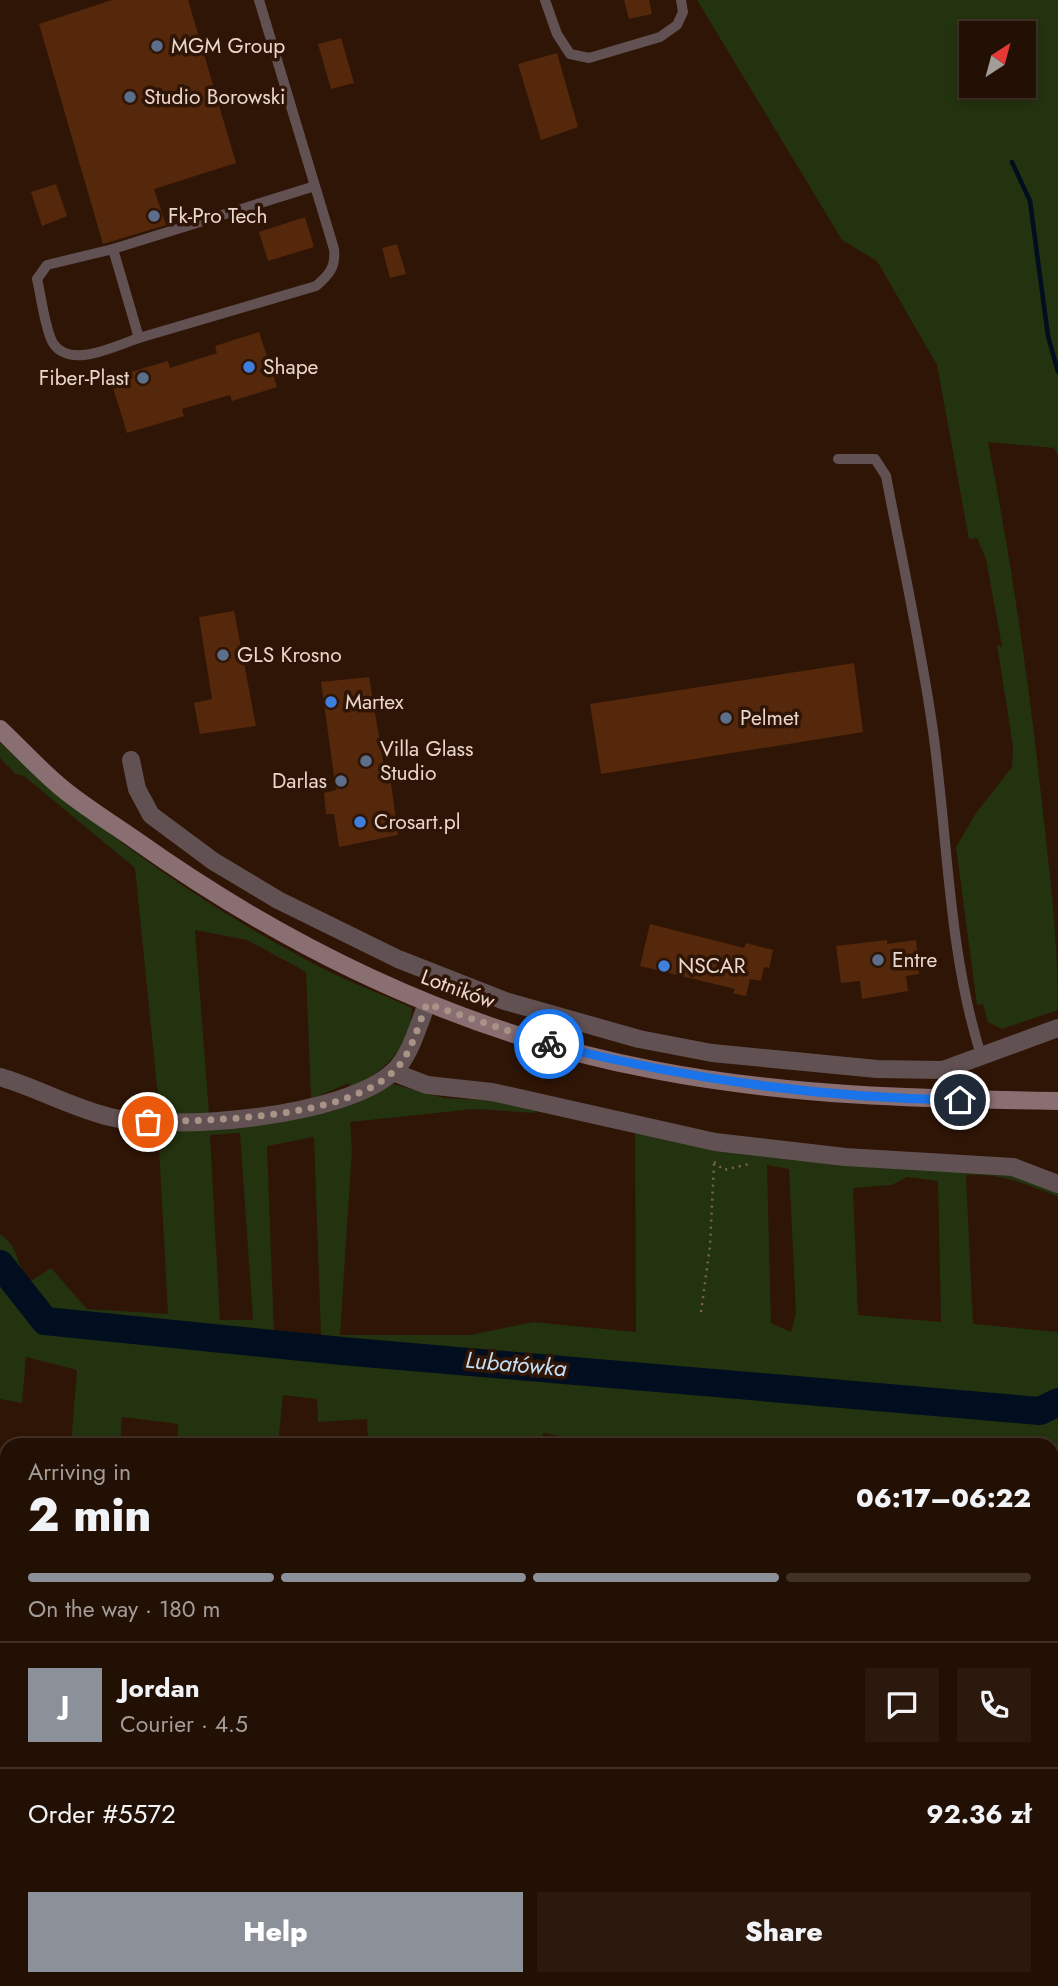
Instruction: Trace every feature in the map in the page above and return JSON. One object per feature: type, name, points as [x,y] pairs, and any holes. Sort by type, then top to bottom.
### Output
[{"type":"street","name":"Lotników","points":[[0,729],[63,789],[200,887],[296,943],[427,1004],[549,1044],[627,1064],[748,1085],[887,1099],[1058,1101]]},
{"type":"street","points":[[131,760],[137,789],[151,816],[213,861],[278,900],[374,947],[447,980],[505,1001],[639,1039],[729,1055],[877,1069],[943,1070],[1058,1028]]},
{"type":"street","points":[[0,1077],[110,1116],[148,1122],[243,1119],[300,1110],[375,1085],[393,1072],[402,1061],[427,1004]]},
{"type":"street","points":[[393,1072],[427,1085],[492,1092],[715,1142],[845,1157],[1013,1167],[1058,1184]]},
{"type":"lane","points":[[259,0],[334,249],[336,261],[330,275],[316,286],[89,355],[66,353],[53,343],[37,279],[47,265],[113,249],[315,186]]},
{"type":"lane","points":[[545,0],[557,34],[570,54],[589,58],[660,37],[677,25],[683,12],[681,0]]},
{"type":"lane","points":[[113,249],[139,338]]},
{"type":"lane","points":[[838,459],[875,459],[886,475],[936,728],[959,966],[968,1015],[981,1055]]},
{"type":"path","points":[[701,1312],[710,1246],[715,1142]]},
{"type":"green space","points":[[697,0],[1058,0],[1058,456],[1054,448],[988,442],[1025,662],[1036,750],[1052,902],[1058,1010],[1002,1029],[988,1022],[983,1004],[977,1005],[956,847],[976,813],[1012,767],[1013,746],[997,645],[1002,647],[986,559],[977,538],[969,539],[937,365],[877,261],[842,240]]},
{"type":"green space","points":[[0,742],[108,832],[185,887],[318,966],[412,1008],[407,1035],[393,1058],[373,1075],[349,1089],[349,1083],[311,1099],[306,972],[247,940],[195,930],[209,1113],[160,1116],[135,868],[24,776],[16,774],[0,758]]},
{"type":"green space","points":[[393,1084],[444,1098],[506,1101],[536,1108],[535,1113],[474,1109],[350,1122],[352,1150],[340,1335],[470,1335],[533,1322],[636,1332],[635,1132],[1006,1171],[1058,1190],[1058,1197],[1013,1180],[966,1175],[973,1324],[1058,1332],[1058,1438],[571,1438],[543,1433],[543,1438],[368,1438],[367,1419],[318,1422],[317,1399],[283,1395],[279,1438],[178,1438],[178,1424],[122,1417],[120,1438],[72,1438],[77,1370],[26,1357],[22,1403],[0,1399],[0,1234],[12,1246],[22,1270],[31,1281],[51,1268],[87,1309],[168,1314],[158,1129],[280,1117],[342,1105],[370,1096]],"holes":[[[240,1133],[253,1320],[220,1320],[210,1135]],[[314,1137],[321,1336],[305,1338],[274,1335],[267,1146]],[[767,1165],[789,1169],[796,1313],[791,1332],[771,1323]],[[907,1177],[938,1181],[941,1322],[858,1315],[853,1188],[892,1185]]]},
{"type":"building","points":[[112,0],[188,0],[236,163],[154,189],[166,225],[103,244],[39,24]]},
{"type":"building","points":[[624,0],[649,0],[652,14],[629,19]]},
{"type":"building","points":[[341,38],[354,83],[331,89],[318,44]]},
{"type":"building","points":[[557,53],[578,127],[541,140],[518,64]]},
{"type":"building","points":[[56,184],[67,216],[42,226],[31,192]]},
{"type":"building","points":[[305,217],[314,247],[268,261],[259,232]]},
{"type":"building","points":[[397,244],[406,274],[390,278],[382,248]]},
{"type":"building","points":[[259,332],[277,387],[232,401],[230,395],[182,409],[184,416],[127,433],[110,378],[168,361],[170,368],[217,353],[215,346]]},
{"type":"building","name":"GLS Krosno","points":[[234,611],[256,726],[200,734],[194,703],[212,699],[199,617]]},
{"type":"building","name":"Pelmet","points":[[854,663],[863,732],[601,774],[590,704]]},
{"type":"building","points":[[369,677],[387,784],[391,783],[398,835],[339,847],[334,814],[326,814],[324,793],[336,790],[321,682]]},
{"type":"building","points":[[650,924],[744,948],[746,943],[773,950],[769,968],[764,967],[761,981],[750,979],[746,996],[733,993],[735,989],[640,966]]},
{"type":"building","name":"Entre","points":[[887,940],[887,944],[916,940],[919,974],[906,976],[908,991],[862,999],[860,981],[841,983],[836,946]]},
{"type":"waterway","points":[[1012,162],[1030,201],[1048,336],[1058,372]]},
{"type":"waterway","name":"Lubatówka","points":[[0,1264],[45,1321],[342,1351],[1040,1411],[1058,1402]]},
{"type":"way so far","points":[[148,1122],[243,1119],[300,1110],[375,1085],[393,1072],[402,1061],[427,1004],[549,1044]]},
{"type":"place","name":"MGM Group","points":[[157,46]]},
{"type":"place","name":"Studio Borowski","points":[[130,97]]},
{"type":"place","name":"Fk-Pro Tech","points":[[154,216]]},
{"type":"place","name":"Shape","points":[[249,367]]},
{"type":"place","name":"Fiber-Plast","points":[[143,378]]},
{"type":"place","name":"GLS Krosno","points":[[223,655]]},
{"type":"place","name":"Martex","points":[[331,702]]},
{"type":"place","name":"Pelmet","points":[[726,718]]},
{"type":"place","name":"Villa Glass Studio","points":[[366,761]]},
{"type":"place","name":"Darlas","points":[[341,781]]},
{"type":"place","name":"Crosart.pl","points":[[360,822]]},
{"type":"place","name":"Entre","points":[[878,960]]},
{"type":"place","name":"NSCAR","points":[[664,966]]},
{"type":"route","points":[[549,1044],[653,1070],[762,1087],[887,1099],[960,1100]]}]
